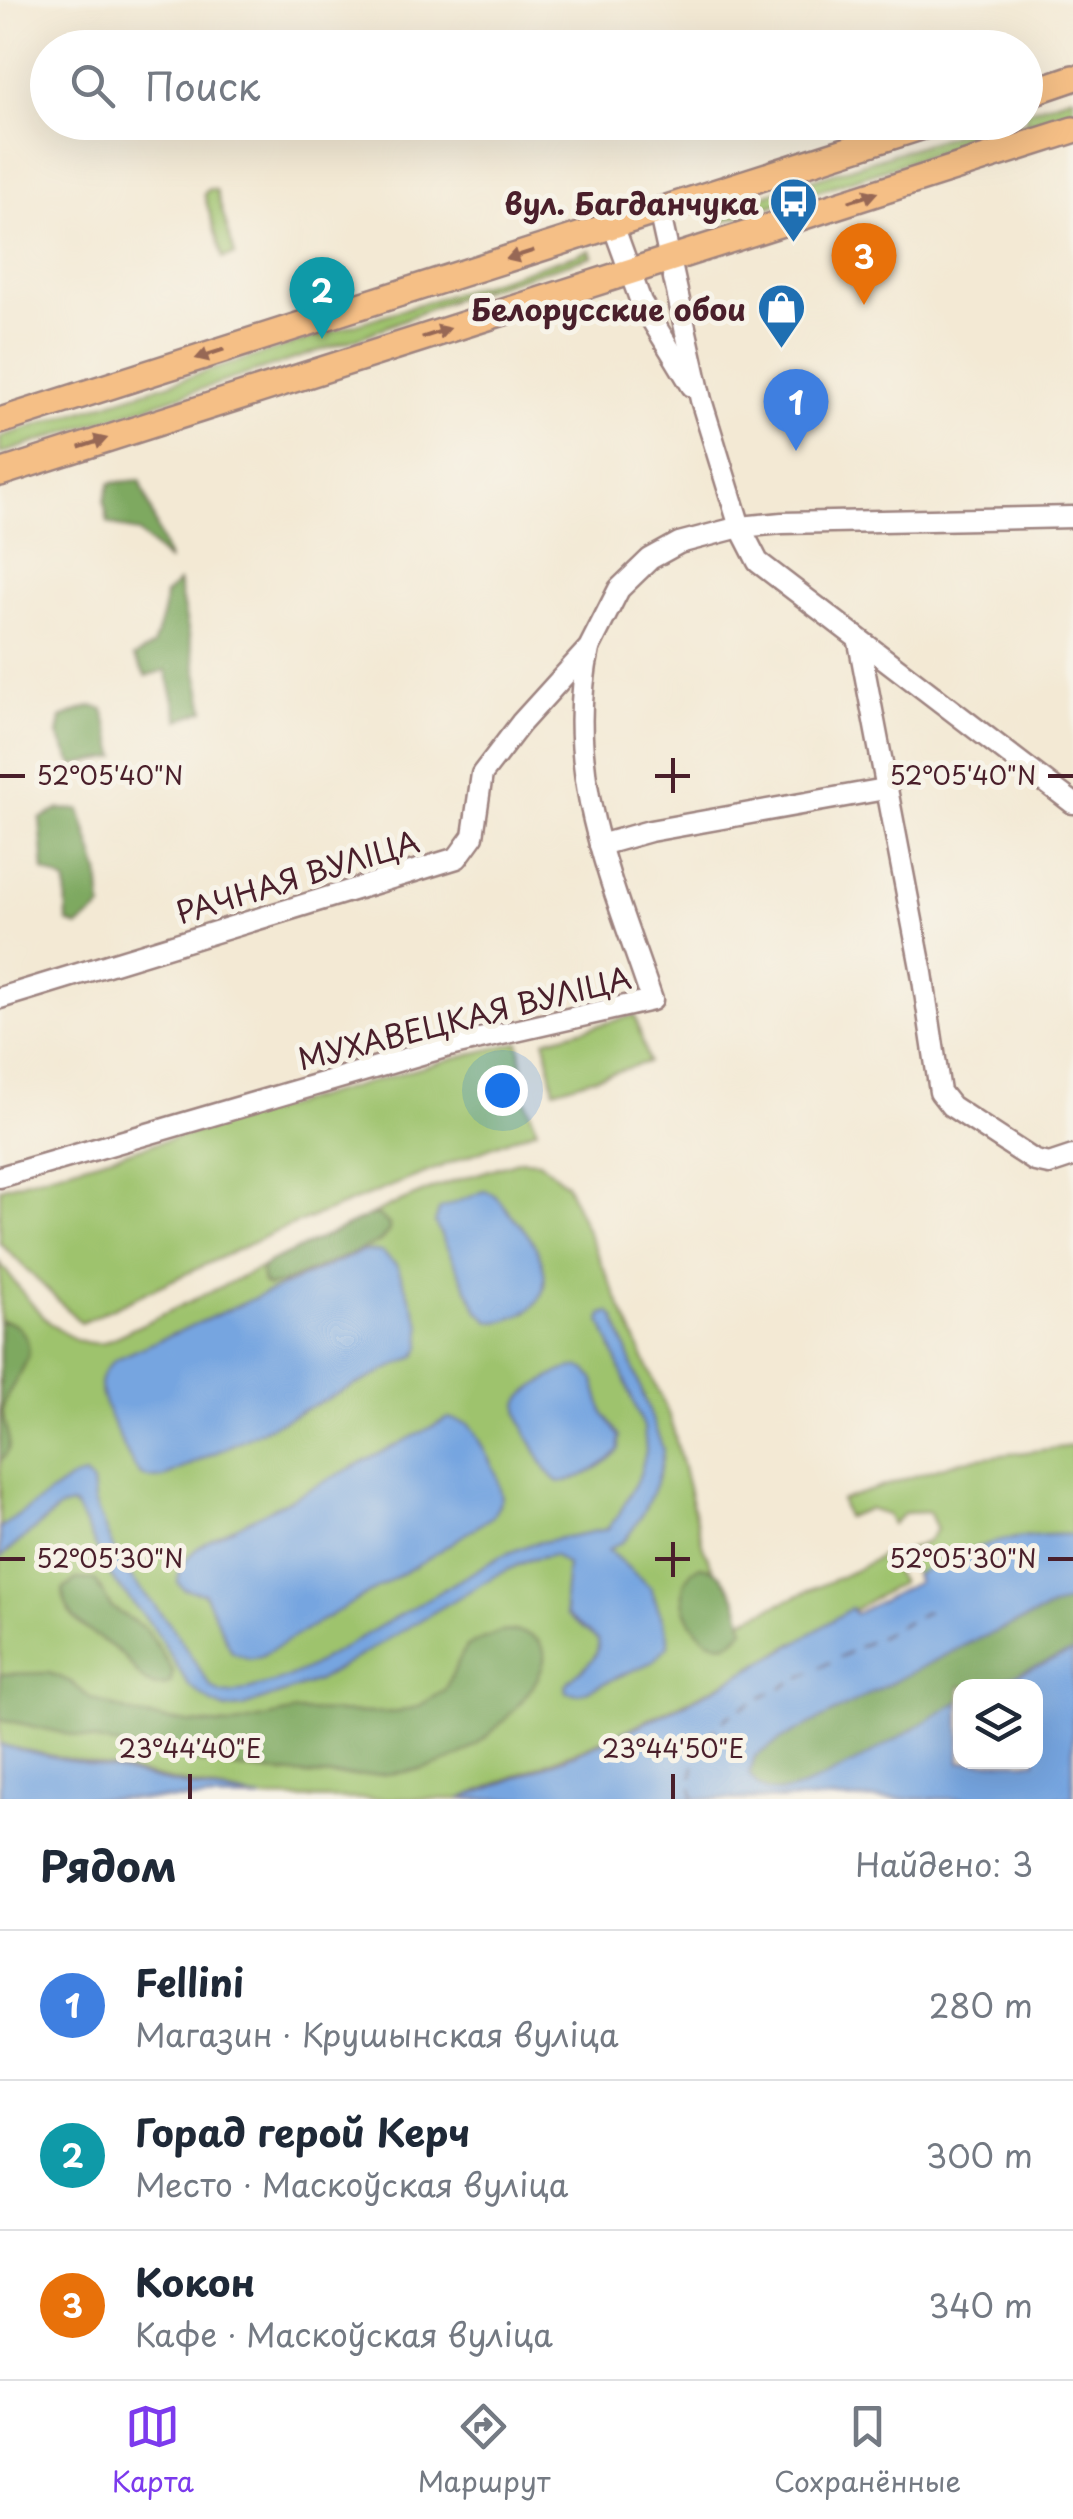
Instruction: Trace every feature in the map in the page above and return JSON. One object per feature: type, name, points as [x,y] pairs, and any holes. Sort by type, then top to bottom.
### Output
[{"type":"main road","points":[[1043,88],[1073,78]]},
{"type":"main road","points":[[1043,140],[1073,130]]},
{"type":"main road","points":[[0,421],[879,140]]},
{"type":"main road","points":[[0,473],[1042,140]]},
{"type":"street","points":[[659,210],[701,400],[740,526],[758,562],[1073,803]]},
{"type":"street","points":[[613,225],[641,302],[701,400]]},
{"type":"street","name":"РАЧНАЯ ВУЛІЦА","points":[[0,998],[458,858],[473,836],[483,772],[589,648],[619,589],[650,559],[679,543],[740,526],[1073,516]]},
{"type":"street","points":[[859,642],[922,972],[940,1092],[951,1106],[1035,1161],[1049,1164],[1073,1156]]},
{"type":"street","name":"МУХАВЕЦКАЯ ВУЛІЦА","points":[[0,1176],[449,1046],[652,1000],[600,845],[587,791],[579,732],[580,691],[589,648]]},
{"type":"street","points":[[600,845],[650,831],[885,790]]},
{"type":"green space","points":[[1073,96],[1073,109],[1043,119],[1043,106]]},
{"type":"green space","points":[[937,140],[976,140],[715,224],[711,212]]},
{"type":"green space","points":[[209,189],[216,190],[235,255],[223,258],[204,194]]},
{"type":"green space","points":[[590,250],[592,256],[461,296],[359,338],[0,454],[0,437]]},
{"type":"green space","points":[[140,480],[169,562],[139,533],[108,523],[104,501],[110,483]]},
{"type":"green space","points":[[178,582],[205,710],[179,720],[166,670],[146,676],[134,657],[153,646],[165,595]]},
{"type":"green space","points":[[91,706],[103,709],[117,757],[73,765],[58,735],[61,718]]},
{"type":"green space","points":[[59,809],[80,810],[99,872],[102,908],[78,927],[67,922],[66,882],[44,871],[40,819]]},
{"type":"green space","points":[[635,1015],[648,1062],[554,1090],[545,1040]]},
{"type":"green space","points":[[519,1042],[522,1090],[537,1129],[275,1232],[81,1323],[0,1243],[0,1188]]},
{"type":"green space","points":[[521,1160],[539,1161],[566,1184],[670,1417],[703,1547],[738,1622],[884,1554],[901,1583],[731,1679],[624,1731],[460,1799],[255,1798],[0,1745],[0,1263],[31,1304],[57,1328],[86,1342],[103,1343],[386,1208],[436,1187]]},
{"type":"green space","points":[[377,1215],[389,1224],[389,1232],[378,1243],[280,1284],[263,1283],[261,1270],[268,1263]]},
{"type":"green space","points":[[0,1321],[19,1328],[29,1351],[5,1400],[3,1417],[9,1443],[0,1461]]},
{"type":"green space","points":[[1073,1446],[1073,1535],[1028,1536],[991,1543],[915,1575],[904,1551],[927,1542],[937,1529],[929,1512],[905,1513],[892,1524],[887,1515],[868,1509],[846,1517],[841,1500],[963,1460]]},
{"type":"green space","points":[[700,1566],[718,1573],[736,1599],[744,1628],[732,1641],[718,1643],[705,1637],[685,1610],[683,1593],[687,1578]]},
{"type":"green space","points":[[76,1579],[95,1580],[111,1607],[147,1630],[173,1671],[170,1684],[146,1682],[120,1653],[76,1620],[63,1590]]},
{"type":"green space","points":[[1073,1599],[1073,1652],[1004,1679],[953,1679],[953,1705],[820,1780],[781,1792],[758,1786],[749,1774],[755,1756],[780,1740],[967,1644]]},
{"type":"green space","points":[[513,1631],[536,1639],[544,1653],[541,1671],[530,1691],[477,1745],[442,1763],[413,1771],[354,1776],[252,1770],[150,1753],[0,1719],[0,1674],[49,1673],[71,1682],[91,1699],[139,1715],[188,1723],[231,1725],[296,1711],[398,1712],[417,1707],[444,1691],[466,1646]]},
{"type":"water","points":[[484,1191],[497,1197],[525,1231],[535,1246],[545,1278],[534,1306],[519,1316],[497,1322],[478,1311],[435,1223],[439,1210]]},
{"type":"water","points":[[370,1251],[382,1252],[397,1266],[421,1325],[421,1348],[416,1356],[163,1478],[140,1474],[110,1417],[100,1386],[105,1371],[116,1359]]},
{"type":"water","points":[[610,1312],[663,1449],[656,1483],[640,1518],[625,1539],[608,1550],[651,1588],[668,1635],[668,1646],[652,1662],[579,1694],[566,1692],[565,1685],[592,1660],[598,1640],[566,1615],[567,1565],[554,1555],[529,1560],[498,1574],[317,1681],[243,1707],[226,1709],[189,1686],[154,1628],[112,1578],[76,1507],[60,1508],[0,1558],[0,1528],[71,1479],[85,1476],[92,1483],[94,1502],[119,1563],[173,1628],[211,1687],[232,1694],[280,1681],[501,1556],[531,1544],[607,1529],[640,1474],[646,1451],[644,1428],[601,1321],[603,1314]]},
{"type":"water","points":[[578,1367],[594,1380],[603,1412],[619,1436],[619,1449],[592,1471],[558,1482],[550,1475],[524,1428],[519,1404],[541,1383]]},
{"type":"water","points":[[449,1418],[468,1424],[474,1431],[497,1475],[502,1498],[493,1516],[261,1656],[250,1659],[232,1652],[204,1593],[184,1589],[178,1582],[187,1558],[208,1541]]},
{"type":"water","points":[[1073,1535],[1073,1599],[967,1644],[780,1740],[755,1756],[749,1774],[766,1790],[798,1788],[844,1768],[953,1705],[953,1769],[1043,1769],[1043,1679],[1004,1679],[1073,1652],[1073,1799],[460,1799],[561,1760],[710,1691],[851,1608],[855,1614],[918,1582],[915,1575],[955,1556],[991,1543]]},
{"type":"water","points":[[0,1745],[205,1790],[262,1799],[0,1799]]},
{"type":"ferry route","points":[[694,1799],[693,1773],[700,1750],[734,1712],[934,1608]]},
{"type":"place","name":"вул. Багданчука","points":[[794,244]]},
{"type":"place","name":"Кокон","points":[[864,305]]},
{"type":"place","name":"Горад герой Керч","points":[[322,339]]},
{"type":"place","name":"Белорусские обои","points":[[781,350]]},
{"type":"place","name":"Fellini","points":[[796,451]]}]
